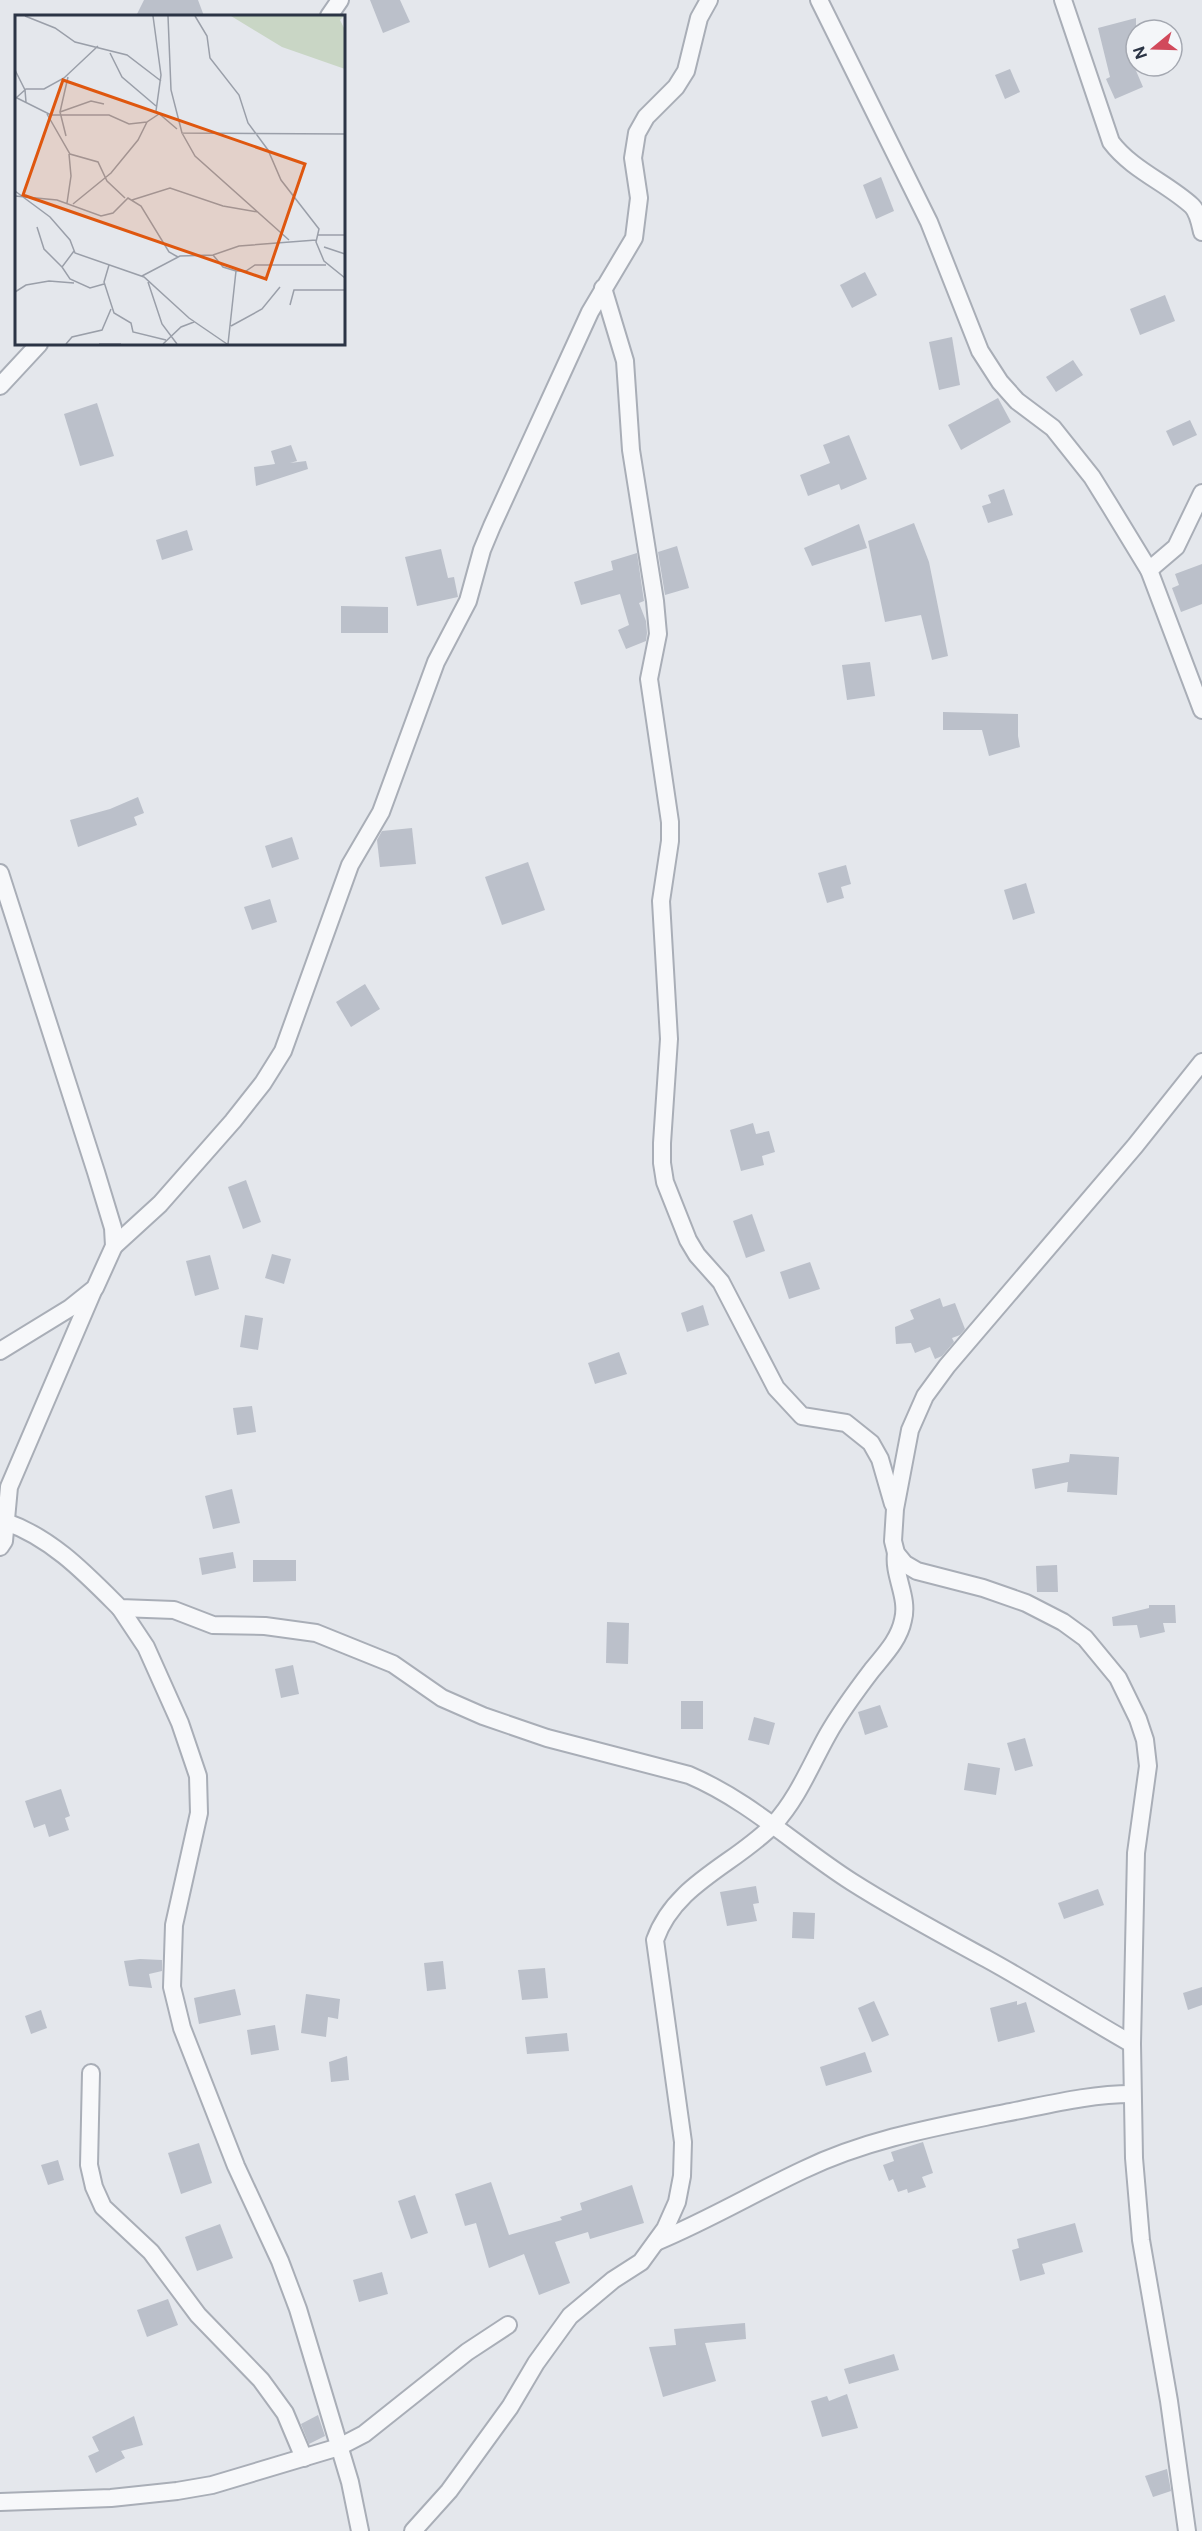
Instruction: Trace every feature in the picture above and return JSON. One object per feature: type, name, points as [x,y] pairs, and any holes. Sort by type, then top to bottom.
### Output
[{"type":"street","points":[[330,15],[340,0]]},
{"type":"street","points":[[0,1547],[4,1541],[9,1487],[114,1245],[160,1204],[233,1121],[263,1083],[283,1051],[347,871],[353,856],[381,812],[436,662],[468,601],[485,542],[603,288],[634,238],[639,198],[633,158],[637,133],[646,117],[676,87],[686,71],[699,18],[709,0]]},
{"type":"street","points":[[819,0],[928,222],[980,351],[1000,382],[1017,401],[1053,428],[1092,477],[1149,570],[1202,710]]},
{"type":"street","points":[[1063,0],[1112,142],[1118,150],[1154,180],[1193,207],[1202,232]]},
{"type":"street","points":[[603,288],[625,361],[630,442],[658,634],[649,679],[670,822],[670,841],[661,901],[669,1039],[662,1153],[665,1182],[696,1255],[721,1282],[776,1388],[802,1416],[846,1423],[871,1443],[880,1459],[895,1509]]},
{"type":"street","points":[[0,386],[38,345]]},
{"type":"street","points":[[1149,570],[1176,547],[1202,493]]},
{"type":"street","points":[[0,873],[96,1172],[113,1228],[114,1245]]},
{"type":"street","points":[[413,2531],[449,2491],[510,2407],[536,2363],[570,2316],[613,2280],[640,2262],[665,2229],[677,2202],[682,2176],[683,2142],[655,1940],[667,1916],[687,1894],[773,1824],[797,1793],[842,1711],[899,1632],[905,1610],[895,1565],[896,1553],[893,1541],[895,1509],[910,1430],[918,1408],[928,1391],[1135,1146],[1202,1062]]},
{"type":"street","points":[[0,1352],[70,1308],[94,1288]]},
{"type":"street","points":[[6,1522],[22,1528],[74,1563],[120,1608],[146,1647],[180,1723],[198,1776],[199,1813],[174,1925],[172,1987],[174,1997],[182,2028],[236,2166],[280,2261],[298,2309],[350,2482],[360,2531]]},
{"type":"street","points":[[896,1553],[905,1564],[917,1570],[1026,1602],[1063,1622],[1085,1638],[1107,1662],[1128,1695],[1146,1740],[1148,1766],[1137,1853],[1132,2094],[1141,2240],[1169,2401],[1187,2531]]},
{"type":"street","points":[[120,1608],[174,1610],[213,1625],[265,1626],[316,1633],[393,1664],[442,1698],[483,1716],[547,1738],[689,1775],[733,1797],[849,1880],[905,1916],[988,1959],[1132,2044]]},
{"type":"street","points":[[91,2073],[89,2165],[94,2187],[103,2206],[152,2252],[198,2314],[261,2380],[285,2414],[304,2458]]},
{"type":"street","points":[[655,2242],[729,2209],[804,2169],[865,2144],[939,2126],[1101,2094],[1132,2094]]},
{"type":"street","points":[[0,2502],[70,2500],[177,2491],[212,2485],[339,2446],[364,2434],[467,2352],[491,2334],[508,2325]]},
{"type":"building","points":[[144,0],[198,0],[204,15],[136,15]]},
{"type":"building","points":[[370,0],[400,0],[410,22],[383,33]]},
{"type":"building","points":[[1124,21],[1124,78],[1139,78],[1143,87],[1115,99],[1106,79],[1110,77],[1098,28]]},
{"type":"building","points":[[1010,69],[1020,92],[1005,99],[995,75]]},
{"type":"building","points":[[881,177],[894,211],[876,219],[863,185]]},
{"type":"building","points":[[865,272],[877,295],[852,308],[840,285]]},
{"type":"building","points":[[1165,295],[1175,321],[1140,335],[1130,309]]},
{"type":"building","points":[[952,337],[960,385],[939,390],[929,342]]},
{"type":"building","points":[[1073,360],[1083,375],[1056,392],[1046,377]]},
{"type":"building","points":[[998,398],[1011,422],[961,450],[948,425]]},
{"type":"building","points":[[97,403],[114,456],[80,466],[64,414]]},
{"type":"building","points":[[1190,420],[1197,435],[1173,446],[1166,431]]},
{"type":"building","points":[[849,435],[867,479],[841,490],[839,484],[808,496],[800,475],[830,463],[823,445]]},
{"type":"building","points":[[291,445],[297,461],[290,463],[306,461],[308,469],[256,486],[254,467],[275,464],[271,451]]},
{"type":"building","points":[[1004,489],[1013,515],[988,523],[982,506],[991,503],[988,495]]},
{"type":"building","points":[[914,523],[929,562],[948,656],[932,660],[921,615],[885,622],[868,541]]},
{"type":"building","points":[[859,524],[867,548],[812,566],[804,548]]},
{"type":"building","points":[[187,530],[193,550],[162,560],[156,540]]},
{"type":"building","points":[[677,546],[689,588],[665,595],[658,552]]},
{"type":"building","points":[[441,549],[448,578],[454,577],[458,597],[417,606],[405,557]]},
{"type":"building","points":[[637,553],[644,601],[639,603],[646,621],[647,633],[646,641],[626,649],[618,630],[629,625],[620,594],[581,605],[574,582],[613,570],[611,561]]},
{"type":"building","points":[[1202,564],[1202,604],[1181,612],[1172,588],[1179,585],[1175,574]]},
{"type":"building","points":[[341,606],[388,607],[388,633],[341,633]]},
{"type":"building","points":[[870,662],[875,696],[847,700],[842,665]]},
{"type":"building","points":[[943,712],[1018,714],[1020,747],[989,756],[982,730],[943,730]]},
{"type":"building","points":[[138,797],[144,813],[134,817],[137,825],[78,847],[70,820],[110,809]]},
{"type":"building","points":[[412,828],[416,864],[380,867],[377,840],[382,831]]},
{"type":"building","points":[[292,837],[299,859],[272,868],[265,846]]},
{"type":"building","points":[[528,862],[545,910],[502,925],[485,877]]},
{"type":"building","points":[[846,865],[851,884],[841,887],[844,898],[827,903],[818,873]]},
{"type":"building","points":[[1026,883],[1035,913],[1013,920],[1004,890]]},
{"type":"building","points":[[270,899],[277,922],[252,930],[244,907]]},
{"type":"building","points":[[365,984],[380,1009],[351,1027],[336,1002]]},
{"type":"building","points":[[753,1123],[756,1134],[769,1131],[775,1152],[762,1156],[764,1165],[741,1171],[730,1130]]},
{"type":"building","points":[[246,1180],[261,1222],[243,1229],[228,1187]]},
{"type":"building","points":[[752,1214],[765,1251],[746,1258],[733,1221]]},
{"type":"building","points":[[272,1254],[291,1259],[284,1284],[265,1278]]},
{"type":"building","points":[[210,1255],[219,1289],[195,1296],[186,1261]]},
{"type":"building","points":[[810,1262],[820,1289],[789,1299],[780,1272]]},
{"type":"building","points":[[940,1298],[943,1307],[955,1303],[965,1329],[960,1335],[952,1338],[954,1342],[942,1356],[935,1359],[930,1347],[915,1353],[911,1343],[896,1344],[895,1327],[914,1319],[910,1310]]},
{"type":"building","points":[[703,1305],[709,1325],[687,1332],[681,1313]]},
{"type":"building","points":[[245,1315],[263,1318],[258,1350],[240,1347]]},
{"type":"building","points":[[619,1352],[627,1374],[595,1384],[588,1363]]},
{"type":"building","points":[[252,1406],[256,1432],[237,1435],[233,1408]]},
{"type":"building","points":[[1070,1454],[1119,1457],[1117,1495],[1067,1492],[1068,1482],[1035,1489],[1032,1469],[1069,1462]]},
{"type":"building","points":[[232,1489],[240,1523],[213,1529],[205,1496]]},
{"type":"building","points":[[233,1552],[236,1568],[202,1575],[199,1558]]},
{"type":"building","points":[[253,1560],[296,1560],[296,1581],[253,1582]]},
{"type":"building","points":[[1057,1565],[1058,1592],[1037,1592],[1036,1566]]},
{"type":"building","points":[[1149,1605],[1175,1605],[1176,1623],[1163,1623],[1165,1632],[1140,1638],[1137,1625],[1113,1626],[1112,1617],[1149,1608]]},
{"type":"building","points":[[607,1622],[629,1623],[628,1664],[606,1663]]},
{"type":"building","points":[[293,1665],[299,1694],[281,1698],[275,1669]]},
{"type":"building","points":[[681,1701],[703,1701],[703,1729],[681,1729]]},
{"type":"building","points":[[880,1705],[888,1727],[865,1735],[858,1712]]},
{"type":"building","points":[[754,1717],[775,1723],[769,1745],[748,1740]]},
{"type":"building","points":[[1025,1738],[1033,1766],[1015,1771],[1007,1743]]},
{"type":"building","points":[[968,1763],[1000,1768],[996,1795],[964,1790]]},
{"type":"building","points":[[61,1789],[70,1816],[65,1818],[69,1830],[49,1837],[45,1824],[34,1828],[25,1801]]},
{"type":"building","points":[[756,1886],[759,1903],[753,1904],[757,1921],[727,1926],[720,1892]]},
{"type":"building","points":[[1098,1889],[1104,1905],[1064,1919],[1058,1903]]},
{"type":"building","points":[[793,1912],[815,1913],[814,1939],[792,1938]]},
{"type":"building","points":[[162,1960],[162,1971],[149,1974],[152,1988],[129,1986],[124,1961]]},
{"type":"building","points":[[443,1961],[446,1989],[427,1991],[424,1963]]},
{"type":"building","points":[[545,1968],[548,1998],[522,2000],[518,1970]]},
{"type":"building","points":[[1202,1987],[1202,2005],[1188,2010],[1183,1993]]},
{"type":"building","points":[[235,1989],[241,2015],[199,2024],[194,1998]]},
{"type":"building","points":[[306,1994],[340,1999],[338,2019],[328,2017],[326,2037],[301,2033]]},
{"type":"building","points":[[874,2001],[889,2035],[872,2042],[858,2008]]},
{"type":"building","points":[[1017,2001],[1017,2005],[1026,2002],[1035,2032],[998,2042],[990,2008]]},
{"type":"building","points":[[41,2010],[47,2028],[31,2034],[25,2016]]},
{"type":"building","points":[[275,2025],[279,2050],[251,2055],[247,2030]]},
{"type":"building","points":[[567,2033],[569,2051],[527,2054],[525,2037]]},
{"type":"building","points":[[865,2052],[872,2072],[826,2086],[820,2067]]},
{"type":"building","points":[[347,2056],[349,2080],[331,2082],[329,2062]]},
{"type":"building","points":[[923,2142],[933,2173],[922,2177],[926,2187],[908,2193],[907,2189],[898,2192],[893,2179],[889,2181],[883,2165],[894,2161],[891,2152]]},
{"type":"building","points":[[199,2143],[212,2183],[181,2194],[168,2153]]},
{"type":"building","points":[[58,2160],[64,2180],[48,2185],[41,2165]]},
{"type":"building","points":[[491,2182],[509,2235],[562,2220],[560,2217],[582,2210],[580,2203],[632,2185],[644,2223],[590,2239],[588,2232],[555,2242],[570,2283],[539,2295],[524,2254],[489,2268],[476,2223],[465,2226],[455,2194]]},
{"type":"building","points":[[415,2195],[428,2233],[411,2239],[398,2201]]},
{"type":"building","points":[[1075,2223],[1083,2252],[1042,2264],[1045,2274],[1020,2281],[1012,2250],[1019,2248],[1017,2239]]},
{"type":"building","points":[[220,2224],[233,2258],[197,2271],[185,2237]]},
{"type":"building","points":[[382,2272],[388,2294],[359,2302],[353,2280]]},
{"type":"building","points":[[168,2299],[178,2325],[147,2337],[137,2310]]},
{"type":"building","points":[[745,2323],[746,2339],[705,2343],[716,2381],[663,2397],[649,2347],[676,2345],[674,2329]]},
{"type":"building","points":[[894,2354],[899,2370],[849,2384],[844,2369]]},
{"type":"building","points":[[847,2394],[858,2428],[822,2437],[811,2401],[827,2396],[829,2401]]},
{"type":"building","points":[[318,2415],[325,2436],[309,2444],[301,2424]]},
{"type":"building","points":[[134,2416],[143,2445],[121,2451],[125,2458],[96,2473],[88,2456],[99,2451],[92,2437]]},
{"type":"building","points":[[1167,2469],[1171,2491],[1153,2497],[1145,2476]]}]
